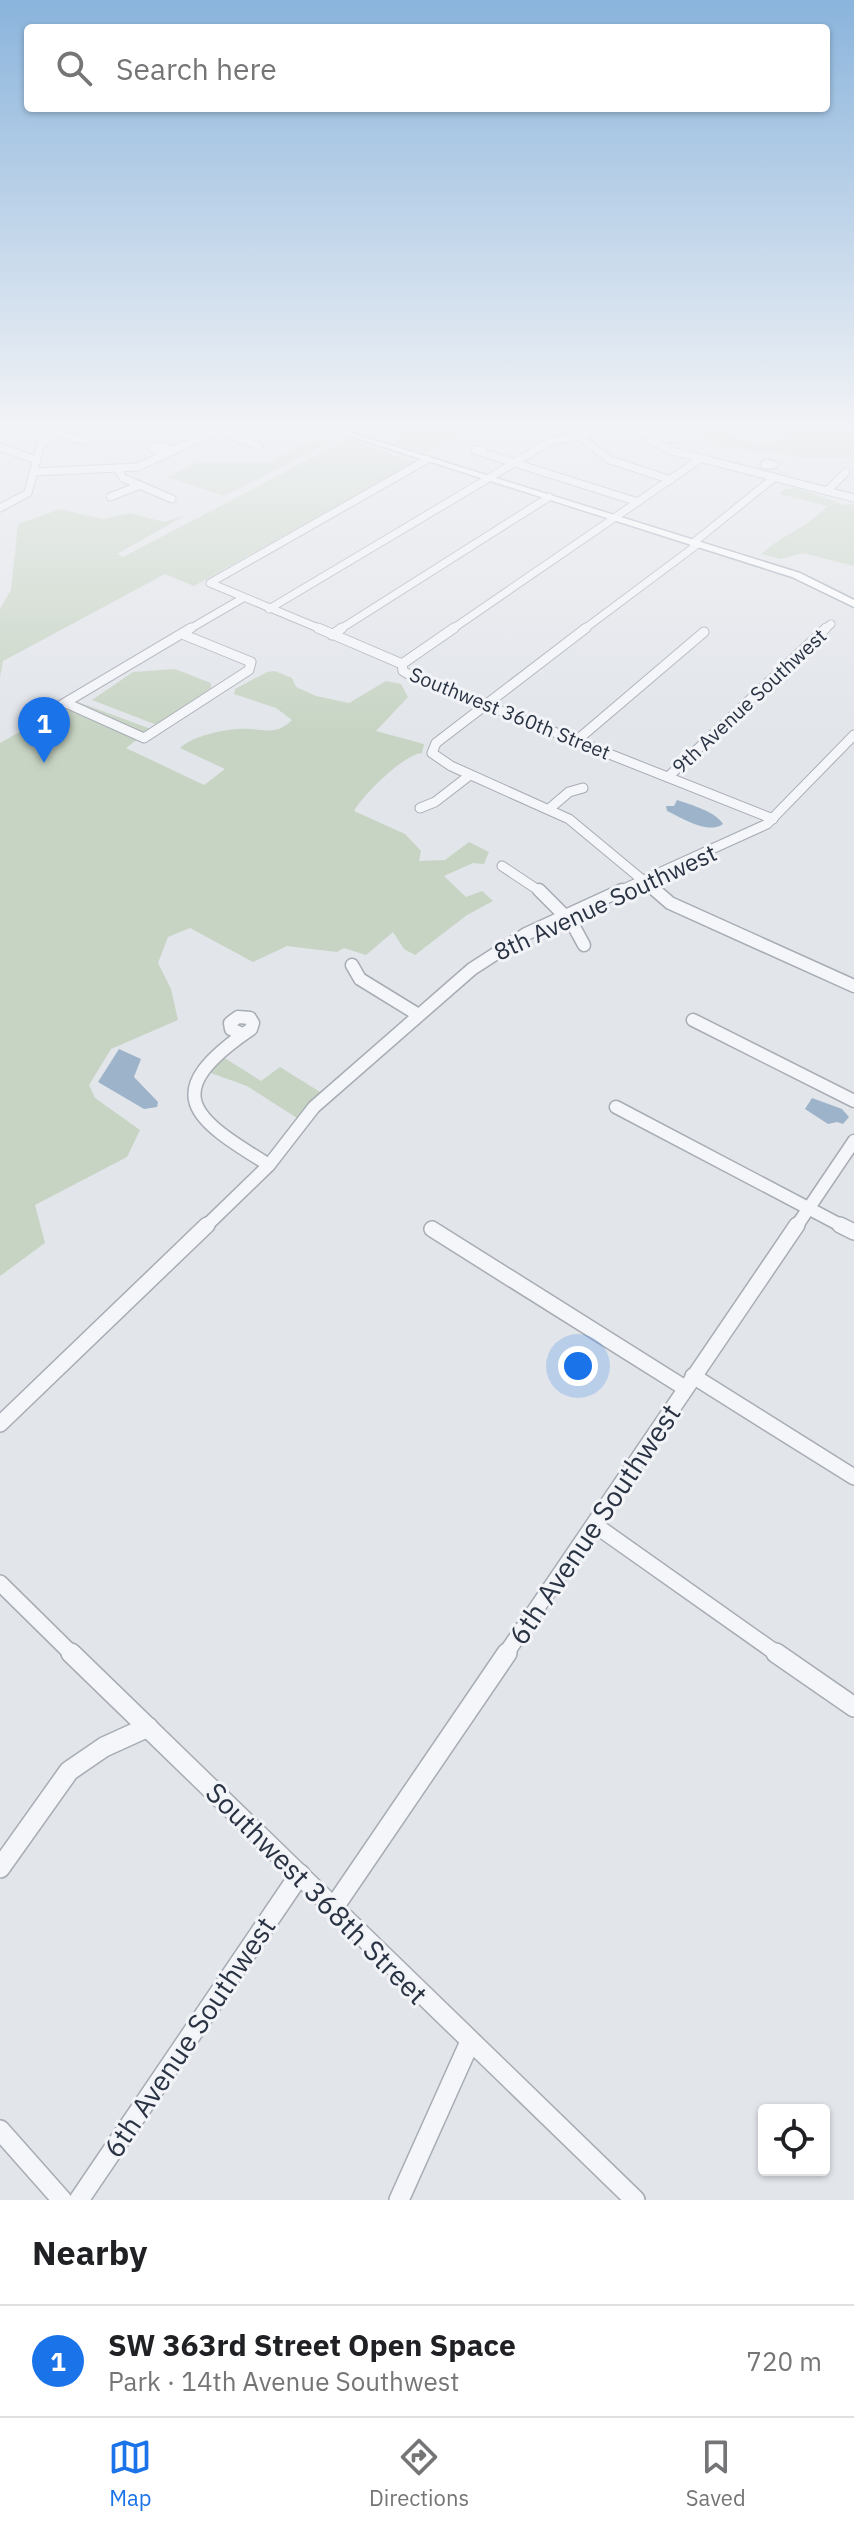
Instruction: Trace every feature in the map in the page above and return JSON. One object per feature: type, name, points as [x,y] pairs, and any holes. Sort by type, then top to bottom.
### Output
[{"type":"main road","points":[[646,528],[796,575],[854,604]]},
{"type":"street","name":"Southwest 360th Street","points":[[307,528],[210,583],[402,664],[403,671],[408,674],[773,819]]},
{"type":"street","points":[[269,609],[406,528]]},
{"type":"street","points":[[332,635],[501,528]]},
{"type":"street","points":[[402,664],[601,528]]},
{"type":"street","points":[[714,528],[436,743],[432,753],[441,761],[576,824],[641,882],[682,910],[854,986]]},
{"type":"street","points":[[36,720],[243,598]]},
{"type":"street","name":"9th Avenue Southwest","points":[[668,777],[831,624]]},
{"type":"street","points":[[576,741],[704,632]]},
{"type":"street","points":[[66,703],[144,738],[244,674],[251,662],[182,634]]},
{"type":"street","name":"8th Avenue Southwest","points":[[0,1424],[269,1165],[308,1112],[487,956],[565,915],[736,840],[773,819],[853,739]]},
{"type":"street","points":[[420,808],[435,802],[470,775]]},
{"type":"street","points":[[549,809],[571,790],[583,788]]},
{"type":"street","points":[[502,866],[520,875],[565,915],[584,945]]},
{"type":"street","points":[[352,965],[360,979],[417,1014]]},
{"type":"street","points":[[693,1020],[854,1101]]},
{"type":"street","points":[[240,1033],[196,1082],[194,1102],[197,1111],[211,1126],[269,1165]]},
{"type":"street","points":[[616,1107],[854,1232]]},
{"type":"street","name":"6th Avenue Southwest","points":[[334,1907],[854,1141]]},
{"type":"street","points":[[432,1229],[854,1477]]},
{"type":"street","points":[[595,1525],[854,1707]]},
{"type":"street","name":"Southwest 368th Street","points":[[0,1583],[334,1907],[469,2044],[635,2200]]},
{"type":"street","points":[[0,1868],[69,1771],[104,1747],[148,1727]]},
{"type":"street","name":"6th Avenue Southwest","points":[[79,2200],[300,1874]]},
{"type":"street","points":[[399,2200],[469,2044]]},
{"type":"street","points":[[0,2130],[62,2200]]},
{"type":"green space","points":[[18,528],[164,528],[117,554],[123,557],[179,528],[298,528],[194,586],[165,574],[3,661],[0,677],[0,609],[11,590]]},
{"type":"green space","points":[[799,528],[854,528],[854,566],[803,553],[781,559],[761,554]]},
{"type":"green space","points":[[175,669],[211,683],[211,689],[157,725],[92,700],[133,672]]},
{"type":"green space","points":[[275,671],[292,678],[296,687],[316,696],[349,703],[386,681],[401,684],[408,697],[376,731],[424,744],[422,753],[414,755],[385,776],[354,811],[405,834],[421,851],[419,861],[445,860],[469,842],[489,852],[484,864],[473,863],[444,876],[466,897],[482,891],[493,901],[467,915],[415,955],[404,949],[393,932],[366,955],[344,948],[337,952],[287,946],[253,962],[190,928],[168,937],[158,963],[171,989],[178,1020],[111,1049],[89,1085],[95,1098],[140,1130],[127,1157],[35,1205],[45,1243],[0,1276],[0,743],[75,701],[151,729],[126,748],[204,785],[225,769],[180,748],[200,737],[224,731],[273,730],[292,720],[276,708],[234,694],[235,689]]},
{"type":"green space","points":[[223,1057],[261,1081],[280,1067],[320,1092],[297,1118],[247,1086],[208,1072]]},
{"type":"water","points":[[677,800],[709,812],[723,824],[703,827],[667,811],[666,806],[674,806]]},
{"type":"water","points":[[119,1049],[141,1059],[134,1077],[158,1102],[157,1107],[144,1109],[98,1082]]},
{"type":"water","points":[[812,1098],[842,1109],[849,1117],[843,1124],[828,1124],[805,1109]]},
{"type":"place","name":"SW 363rd Street Open Space","points":[[44,763]]}]
